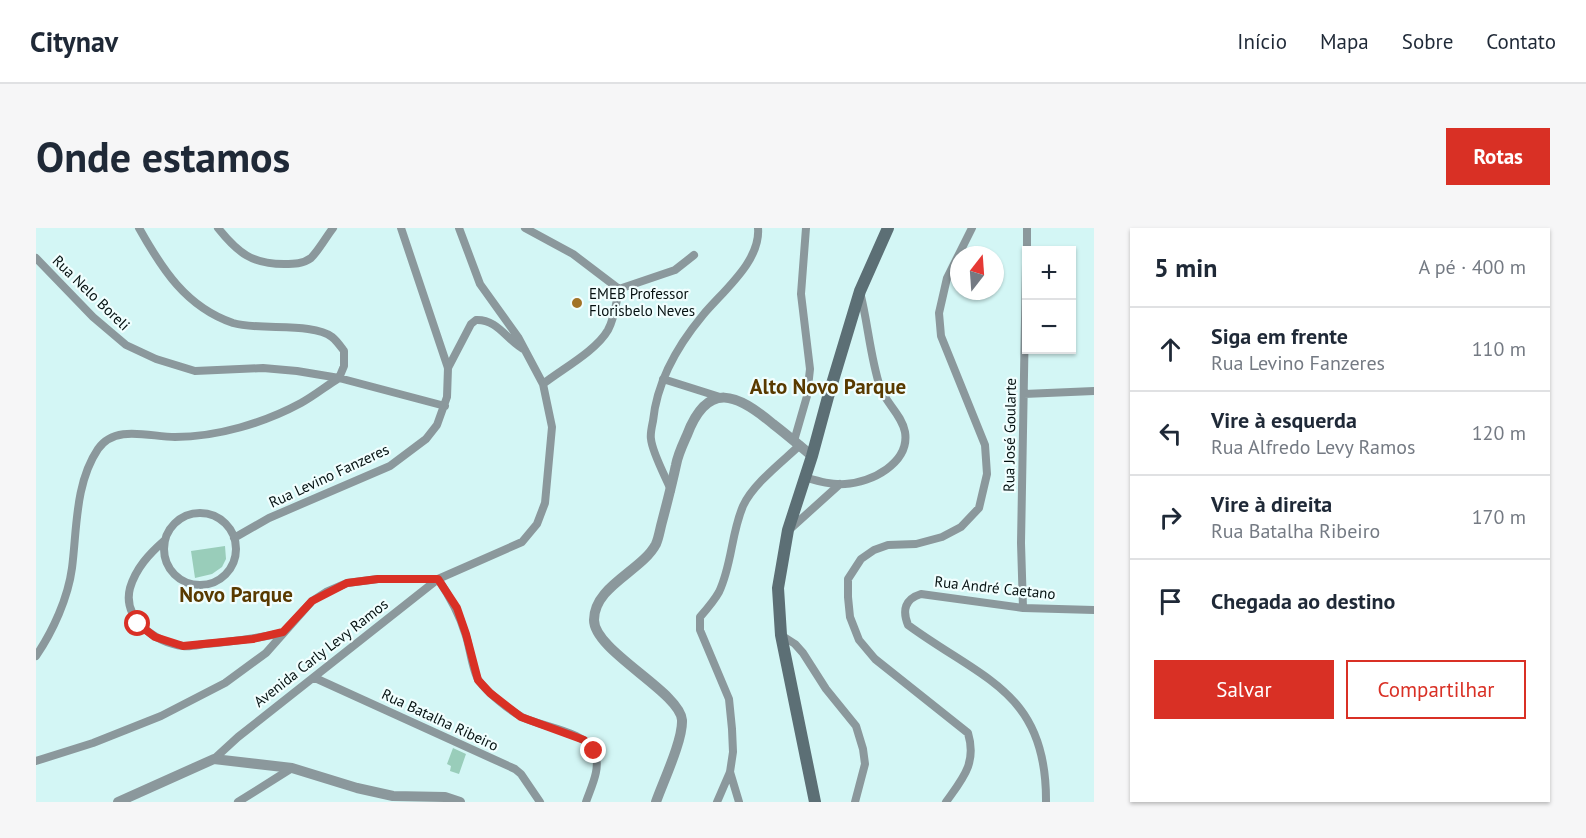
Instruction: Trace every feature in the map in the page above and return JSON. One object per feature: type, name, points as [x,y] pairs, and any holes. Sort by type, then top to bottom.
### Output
[{"type":"main road","points":[[816,802],[781,635],[778,588],[788,530],[860,291],[888,228]]},
{"type":"street","points":[[36,656],[53,627],[63,600],[72,570],[78,509],[89,466],[99,447],[109,439],[125,434],[175,437],[221,432],[255,422],[301,403],[339,378],[344,366],[344,351],[332,337],[323,333],[307,329],[264,328],[234,323],[196,305],[175,285],[139,228]]},
{"type":"street","points":[[218,228],[233,247],[253,260],[278,264],[301,264],[312,257],[333,228]]},
{"type":"street","name":"Rua Levino Fanzeres","points":[[234,538],[269,518],[390,466],[426,439],[437,425],[445,406],[448,368],[401,228]]},
{"type":"street","name":"Avenida Carly Levy Ramos","points":[[118,802],[214,759],[238,737],[438,579],[522,542],[537,524],[545,503],[552,427],[543,384],[518,337],[480,284],[459,228]]},
{"type":"street","points":[[525,228],[573,254],[620,289]]},
{"type":"street","points":[[671,491],[651,440],[654,410],[663,379],[682,342],[751,259],[759,237],[758,228]]},
{"type":"street","points":[[717,802],[730,772],[733,752],[729,699],[700,630],[699,617],[715,598],[726,576],[744,503],[797,443],[810,369],[801,294],[806,228]]},
{"type":"street","points":[[946,802],[968,770],[972,746],[968,733],[875,658],[859,640],[850,617],[848,579],[861,559],[874,550],[888,545],[916,544],[942,537],[961,527],[979,508],[987,474],[985,445],[941,336],[939,313],[947,278],[972,228]]},
{"type":"street","points":[[1027,228],[1027,246]]},
{"type":"street","points":[[620,289],[675,270],[694,255]]},
{"type":"street","name":"Rua Nelo Boreli","points":[[36,258],[93,317],[126,345],[156,359],[195,371],[263,368],[297,370],[339,378],[445,406]]},
{"type":"street","points":[[543,384],[592,348],[607,332],[620,289]]},
{"type":"street","points":[[804,477],[840,484],[859,481],[886,471],[900,455],[905,432],[881,390],[873,361],[860,291]]},
{"type":"street","name":"Rua José Goularte","points":[[1023,608],[1021,543],[1025,300]]},
{"type":"street","points":[[448,368],[471,324],[476,320],[493,323],[517,346],[525,350]]},
{"type":"street","points":[[663,379],[720,397],[737,399],[752,406],[812,456]]},
{"type":"street","points":[[1024,394],[1094,391]]},
{"type":"street","points":[[656,802],[681,731],[682,717],[675,702],[642,676],[603,639],[594,621],[601,597],[649,554],[656,543],[677,461],[691,423],[700,409],[720,397]]},
{"type":"street","points":[[788,530],[840,484]]},
{"type":"street","points":[[196,513],[208,514],[229,527],[236,549],[234,561],[229,572],[220,580],[209,585],[197,586],[185,583],[168,567],[164,556],[165,540],[167,532],[185,516],[196,513]]},
{"type":"street","points":[[165,540],[148,555],[136,573],[129,591],[138,624],[155,637],[183,646],[253,639],[283,632]]},
{"type":"street","points":[[36,761],[93,743],[161,716],[225,683],[266,653],[312,601],[347,583],[378,579],[438,579],[457,608],[478,680],[490,693],[521,717],[584,740],[594,751],[597,762],[595,775],[586,802]]},
{"type":"street","name":"Rua André Caetano","points":[[1047,802],[1043,762],[1036,734],[1025,715],[1008,693],[992,680],[908,624],[904,615],[906,605],[911,597],[921,594],[1023,608],[1094,610]]},
{"type":"street","points":[[781,635],[795,644],[803,653],[826,689],[856,726],[865,764],[855,802]]},
{"type":"street","name":"Rua Batalha Ribeiro","points":[[315,678],[515,769],[540,802]]},
{"type":"street","points":[[214,759],[292,768],[357,788],[393,796],[444,797],[460,802]]},
{"type":"street","points":[[238,802],[292,768]]},
{"type":"street","points":[[730,772],[739,802]]},
{"type":"building","points":[[225,546],[226,559],[222,567],[212,574],[195,578],[191,551]]},
{"type":"building","points":[[453,748],[466,754],[459,774],[450,771],[451,766],[447,764]]},
{"type":"place","name":"EMEB Professor Florisbelo Neves","points":[[577,303]]},
{"type":"district","name":"Alto Novo Parque","points":[[828,387]]},
{"type":"district","name":"Novo Parque","points":[[236,595]]},
{"type":"route","points":[[138,624],[155,637],[183,646],[253,639],[283,632],[312,601],[347,583],[378,579],[438,579],[457,608],[478,680],[490,693],[521,717],[584,740],[594,751]]}]
